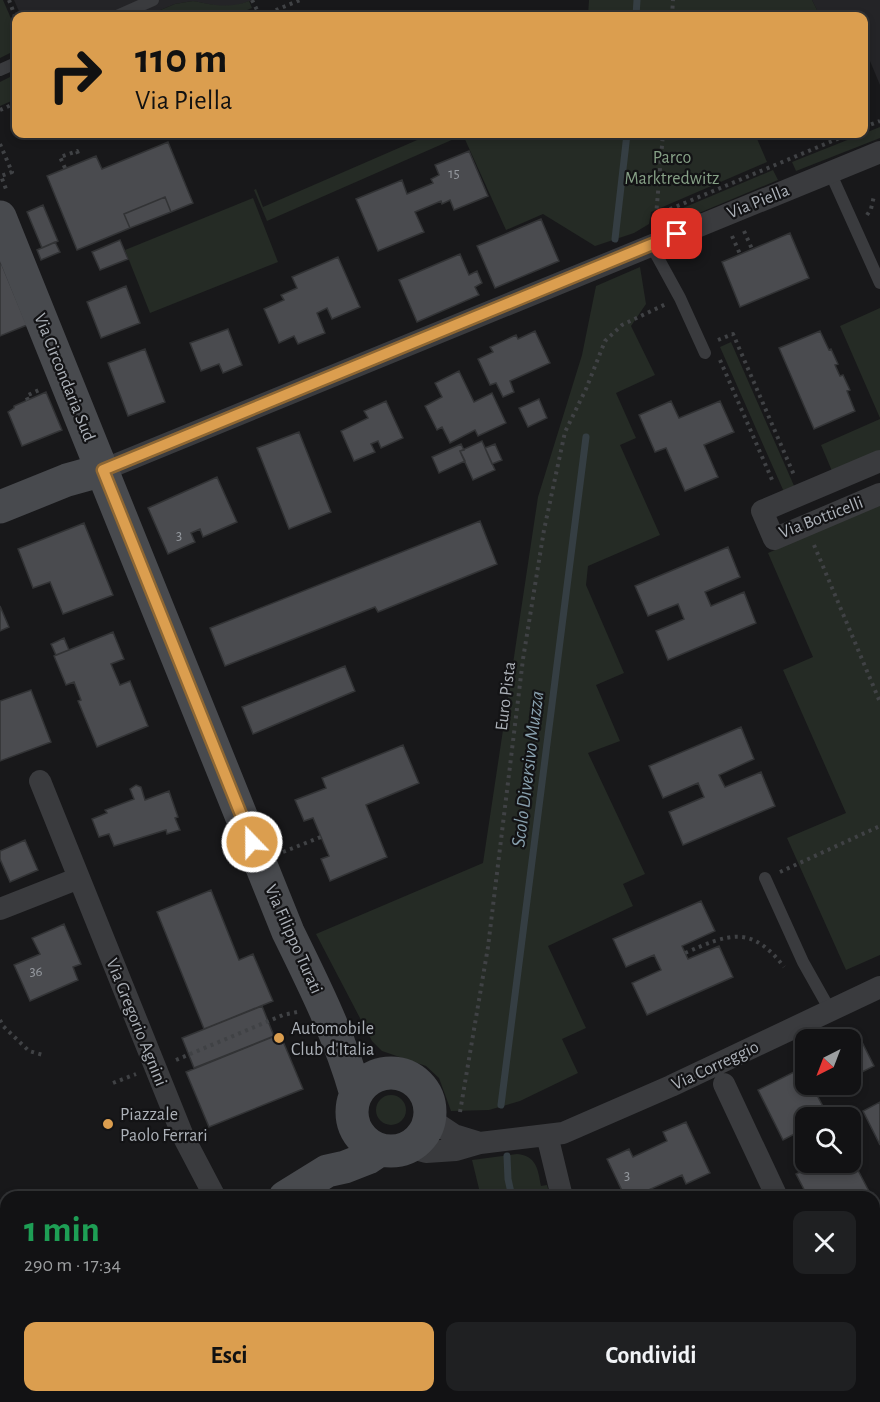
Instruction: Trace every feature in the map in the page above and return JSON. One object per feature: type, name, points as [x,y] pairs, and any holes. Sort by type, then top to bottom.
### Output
[{"type":"main road","name":"Via Circondaria Sud","points":[[3,203],[56,355],[103,470]]},
{"type":"main road","points":[[0,507],[67,480],[103,470]]},
{"type":"main road","name":"Via Filippo Turati","points":[[103,470],[288,932],[314,1010],[344,1056],[354,1107]]},
{"type":"main road","name":"Via Filippo Turati","points":[[314,1010],[382,1073]]},
{"type":"main road","points":[[295,1191],[327,1171],[345,1167],[418,1140],[426,1131],[442,1127],[426,1094],[418,1084],[408,1076],[395,1072],[382,1073],[363,1084],[327,1171]]},
{"type":"main road","points":[[354,1107],[362,1138],[370,1145],[394,1149]]},
{"type":"street","name":"Via Piella","points":[[103,470],[880,152]]},
{"type":"street","name":"Via Botticelli","points":[[880,461],[762,511],[774,539],[880,494]]},
{"type":"street","name":"Via Gregorio Agnini","points":[[40,781],[183,1136],[212,1191]]},
{"type":"street","points":[[0,909],[78,878]]},
{"type":"street","name":"Via Correggio","points":[[394,1149],[426,1152],[456,1150],[480,1143],[564,1133],[880,987]]},
{"type":"street","points":[[724,1084],[774,1191]]},
{"type":"street","points":[[442,1127],[480,1143]]},
{"type":"street","points":[[547,1135],[561,1191]]},
{"type":"lane","points":[[126,12],[153,0]]},
{"type":"lane","points":[[830,172],[880,283]]},
{"type":"lane","points":[[651,245],[711,350]]},
{"type":"lane","points":[[765,878],[803,962],[830,1010]]},
{"type":"path","points":[[271,12],[300,0]]},
{"type":"path","points":[[656,222],[663,138]]},
{"type":"path","points":[[656,215],[839,138]]},
{"type":"path","points":[[0,144],[12,172],[1,176],[3,203]]},
{"type":"path","points":[[65,168],[60,157],[77,151],[79,156]]},
{"type":"path","points":[[741,225],[752,249]]},
{"type":"path","points":[[729,231],[740,254]]},
{"type":"path","name":"Euro Pista","points":[[442,1127],[461,1107],[488,947],[523,659],[544,530],[565,432],[586,389],[605,341],[622,325],[680,298]]},
{"type":"path","points":[[733,334],[792,498],[711,350],[733,334]]},
{"type":"path","points":[[28,400],[27,396],[37,392]]},
{"type":"path","points":[[814,544],[880,702]]},
{"type":"path","points":[[765,878],[880,826]]},
{"type":"path","points":[[260,861],[321,837]]},
{"type":"path","points":[[685,953],[719,938],[738,936],[761,944],[774,954],[787,970]]},
{"type":"path","points":[[182,1058],[283,1015],[314,1010]]},
{"type":"path","points":[[0,1020],[28,1051],[43,1055]]},
{"type":"path","points":[[113,1083],[137,1074]]},
{"type":"shaded area","points":[[14,0],[253,0],[223,7],[193,1],[175,4],[156,12],[19,12]]},
{"type":"shaded area","points":[[812,0],[880,0],[880,85],[870,61],[868,62],[868,12],[818,12]]},
{"type":"green space","points":[[0,0],[3,0],[12,21],[12,52],[0,58]]},
{"type":"green space","points":[[589,0],[812,0],[818,12],[588,12]]},
{"type":"green space","points":[[193,1],[228,6],[249,1],[252,8],[242,12],[156,12],[175,4]]},
{"type":"green space","points":[[12,76],[12,101],[0,106],[0,82]]},
{"type":"green space","points":[[880,127],[880,138],[796,171],[792,162],[852,138],[868,138],[868,132]]},
{"type":"green space","points":[[422,138],[456,138],[267,221],[254,190],[256,189],[263,207]]},
{"type":"green space","name":"Parco Marktredwitz","points":[[464,138],[757,138],[767,162],[651,212],[649,224],[634,233],[595,246],[543,214],[506,230]]},
{"type":"green space","points":[[773,170],[778,180],[668,226],[664,216]]},
{"type":"green space","points":[[253,198],[278,262],[150,313],[125,250]]},
{"type":"green space","points":[[640,267],[646,304],[631,326],[655,375],[616,393],[636,438],[620,445],[660,535],[588,566],[586,585],[624,673],[596,685],[620,741],[588,753],[645,874],[623,884],[633,906],[548,946],[586,1028],[562,1039],[578,1073],[520,1101],[489,1110],[451,1111],[439,1078],[426,1066],[382,1051],[372,1041],[316,934],[483,863],[538,497],[582,355],[596,286]]},
{"type":"green space","points":[[880,308],[880,418],[840,326]]},
{"type":"green space","points":[[731,342],[795,488],[784,492],[720,347]]},
{"type":"green space","points":[[880,419],[880,450],[832,471],[821,445]]},
{"type":"green space","points":[[880,504],[880,955],[846,970],[787,838],[846,813],[783,670],[813,657],[768,553]]},
{"type":"green space","points":[[391,1095],[401,1100],[406,1110],[401,1120],[391,1125],[381,1120],[376,1110],[381,1100]]},
{"type":"green space","points":[[524,1155],[533,1161],[541,1186],[547,1185],[548,1191],[480,1191],[472,1160]]},
{"type":"building","points":[[168,142],[193,203],[171,212],[165,197],[124,214],[130,228],[77,250],[47,176],[96,156],[102,169]]},
{"type":"building","points":[[469,151],[488,196],[454,210],[450,200],[442,204],[441,201],[415,212],[424,232],[378,251],[356,199],[402,180],[407,194],[433,183],[431,179],[439,175],[435,165]]},
{"type":"building","points":[[165,197],[171,212],[130,228],[124,214]]},
{"type":"building","points":[[43,205],[58,241],[42,248],[27,212]]},
{"type":"building","points":[[541,219],[559,261],[495,288],[477,246]]},
{"type":"building","points":[[790,233],[809,278],[740,307],[722,262]]},
{"type":"building","points":[[120,240],[128,259],[100,270],[92,252]]},
{"type":"building","points":[[55,242],[60,252],[41,260],[37,250]]},
{"type":"building","points":[[460,254],[469,275],[477,271],[482,283],[475,287],[479,295],[417,322],[399,280]]},
{"type":"building","points":[[338,257],[360,307],[332,319],[327,308],[317,313],[325,333],[298,344],[294,336],[279,343],[264,309],[284,300],[281,295],[297,288],[292,277]]},
{"type":"building","points":[[0,260],[27,325],[0,336]]},
{"type":"building","points":[[126,286],[140,323],[101,338],[87,302]]},
{"type":"building","points":[[228,329],[242,365],[223,373],[219,364],[201,371],[190,343]]},
{"type":"building","points":[[535,331],[550,363],[510,381],[514,392],[503,397],[496,383],[490,385],[478,359],[493,352],[490,347],[516,335],[518,339]]},
{"type":"building","points":[[820,331],[838,364],[835,365],[840,376],[843,375],[850,390],[847,391],[855,411],[814,429],[779,348]]},
{"type":"building","points":[[145,349],[165,402],[128,416],[108,363]]},
{"type":"building","points":[[459,371],[474,402],[492,393],[506,423],[478,436],[475,430],[450,443],[442,427],[437,430],[425,406],[442,397],[435,383]]},
{"type":"building","points":[[46,392],[62,430],[22,446],[8,412],[14,406]]},
{"type":"building","points":[[539,399],[547,418],[528,427],[519,408]]},
{"type":"building","points":[[386,401],[403,438],[381,448],[378,441],[371,444],[375,452],[354,461],[341,431],[368,418],[364,411]]},
{"type":"building","points":[[671,401],[679,418],[720,401],[734,432],[704,445],[718,477],[685,491],[666,448],[655,452],[639,415]]},
{"type":"building","points":[[299,432],[331,512],[289,529],[257,448]]},
{"type":"building","points":[[482,441],[495,470],[473,480],[460,451]]},
{"type":"building","points":[[461,444],[464,450],[460,451],[465,461],[439,473],[432,457]]},
{"type":"building","points":[[495,444],[502,460],[492,464],[485,448]]},
{"type":"building","points":[[217,477],[237,522],[203,537],[200,529],[191,533],[195,542],[168,554],[148,508]]},
{"type":"building","points":[[480,521],[497,564],[378,612],[375,607],[225,666],[210,628]]},
{"type":"building","points":[[84,523],[113,595],[63,614],[50,582],[33,588],[18,549]]},
{"type":"building","points":[[728,547],[740,577],[705,592],[711,606],[744,592],[756,623],[668,660],[656,631],[684,619],[678,604],[648,616],[635,586]]},
{"type":"building","points":[[0,606],[9,627],[0,631]]},
{"type":"building","points":[[113,632],[124,659],[111,664],[120,685],[130,681],[148,726],[97,747],[78,701],[81,700],[74,682],[66,685],[54,656]]},
{"type":"building","points":[[64,638],[69,650],[56,655],[51,644]]},
{"type":"building","points":[[345,666],[355,691],[253,734],[242,707]]},
{"type":"building","points":[[31,690],[51,742],[0,761],[0,701]]},
{"type":"building","points":[[741,727],[754,759],[719,775],[725,787],[761,772],[775,806],[683,845],[669,812],[704,797],[698,783],[663,798],[649,766]]},
{"type":"building","points":[[403,745],[419,783],[366,805],[387,857],[330,881],[321,859],[329,856],[313,818],[304,821],[295,800],[326,788],[322,778]]},
{"type":"building","points":[[136,785],[141,787],[145,800],[169,791],[180,830],[167,834],[166,830],[114,846],[109,834],[99,837],[92,819],[107,813],[105,810],[134,799],[130,789]]},
{"type":"building","points":[[25,840],[38,870],[10,882],[0,859],[0,851]]},
{"type":"building","points":[[211,890],[239,960],[253,954],[273,1001],[204,1029],[157,912]]},
{"type":"building","points":[[701,901],[715,931],[682,946],[688,959],[719,946],[733,977],[647,1015],[632,983],[661,970],[654,955],[626,967],[613,939]]},
{"type":"building","points":[[64,924],[81,964],[73,967],[78,980],[30,1001],[14,965],[40,954],[32,938]]},
{"type":"building","points":[[262,1006],[274,1036],[194,1068],[182,1038]]},
{"type":"building","points":[[280,1034],[303,1089],[209,1127],[186,1072]]},
{"type":"building","points":[[861,1040],[874,1066],[861,1072]]},
{"type":"building","points":[[795,1072],[795,1095],[817,1095],[823,1107],[795,1107],[795,1134],[783,1140],[758,1090]]},
{"type":"building","points":[[880,1102],[880,1145],[863,1111]]},
{"type":"building","points":[[686,1122],[710,1173],[686,1184],[682,1175],[646,1191],[622,1191],[607,1159],[629,1149],[633,1157],[667,1141],[663,1132]]},
{"type":"building","points":[[859,1173],[869,1191],[805,1191],[796,1174]]},
{"type":"waterway","name":"Scolo Diversivo Muzza","points":[[636,12],[637,0]]},
{"type":"waterway","name":"Scolo Diversivo Muzza","points":[[615,239],[627,138]]},
{"type":"waterway","name":"Scolo Diversivo Muzza","points":[[501,1105],[586,437]]},
{"type":"waterway","name":"Scolo Diversivo Muzza","points":[[507,1156],[511,1191]]},
{"type":"place","name":"Automobile Club d'Italia","points":[[279,1038]]},
{"type":"place","name":"Piazzale Paolo Ferrari","points":[[108,1124]]},
{"type":"route","points":[[252,842],[103,470],[677,234]]}]
